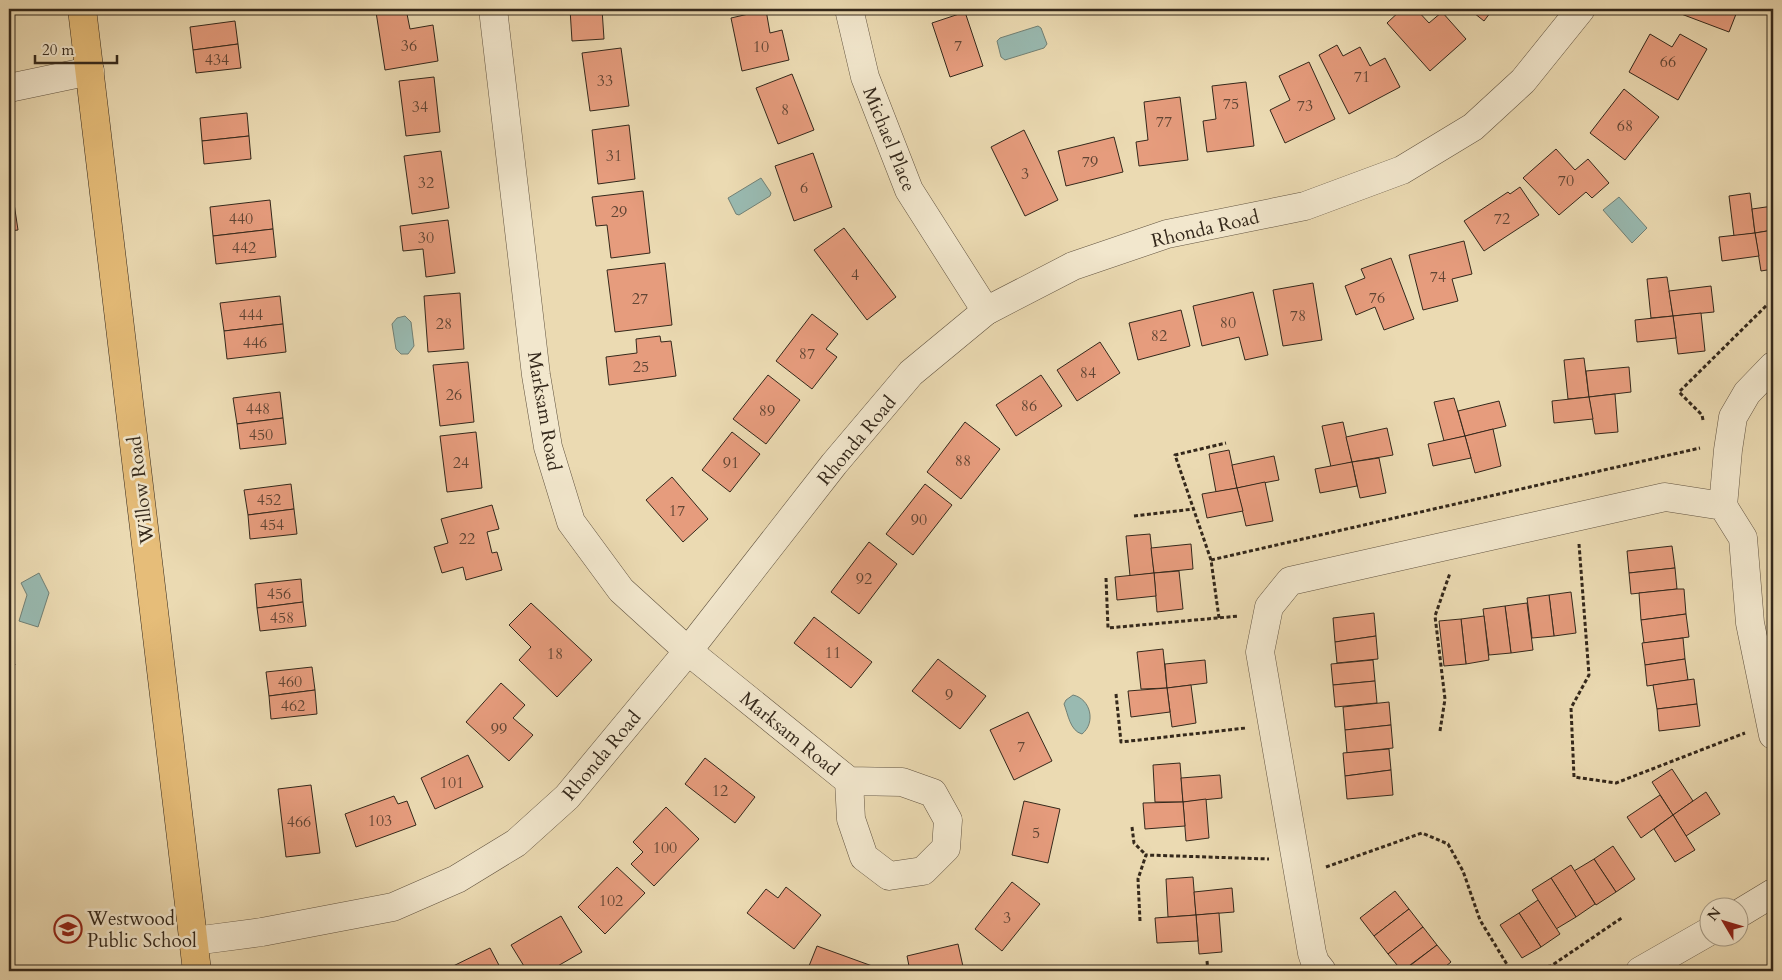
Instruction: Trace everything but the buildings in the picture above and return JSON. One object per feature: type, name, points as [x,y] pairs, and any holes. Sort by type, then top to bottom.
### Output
[{"type":"main road","name":"Willow Road","points":[[82,9],[197,971]]},
{"type":"street","name":"Marksam Road","points":[[493,9],[536,375],[548,447],[571,522],[621,590],[688,650],[849,781]]},
{"type":"street","name":"Michael Place","points":[[848,9],[865,77],[909,190],[986,311]]},
{"type":"street","name":"Rhonda Road","points":[[194,941],[262,932],[393,907],[457,879],[516,843],[567,797],[688,650],[834,464],[911,373],[986,311],[1073,266],[1149,240],[1168,234],[1305,206],[1402,170],[1473,127],[1523,81],[1581,9]]},
{"type":"street","points":[[9,88],[90,71]]},
{"type":"street","points":[[1772,729],[1750,623],[1743,538],[1724,506],[1733,417],[1747,393],[1773,366]]},
{"type":"street","points":[[1322,971],[1315,962],[1312,953],[1260,652],[1269,607],[1290,580],[1665,497],[1724,506]]},
{"type":"street","points":[[1750,907],[1773,893]]},
{"type":"street","points":[[1640,971],[1700,936]]},
{"type":"path","points":[[1704,422],[1702,415],[1679,392],[1773,299]]},
{"type":"path","points":[[1211,560],[1730,441]]},
{"type":"path","points":[[1219,618],[1211,560],[1174,455],[1226,443]]},
{"type":"path","points":[[1134,516],[1193,509]]},
{"type":"path","points":[[1577,516],[1589,675],[1571,708],[1574,777],[1616,783],[1772,729]]},
{"type":"path","points":[[1440,731],[1444,699],[1435,616],[1461,542]]},
{"type":"path","points":[[1106,578],[1108,628],[1268,614]]},
{"type":"path","points":[[1116,694],[1121,742],[1273,725]]},
{"type":"path","points":[[1132,827],[1134,843],[1146,856],[1298,868],[1422,833],[1448,844],[1463,871],[1480,920],[1511,971]]},
{"type":"path","points":[[1140,921],[1138,878],[1146,856]]},
{"type":"path","points":[[1522,971],[1551,966],[1623,917]]},
{"type":"path","points":[[1207,961],[1208,971]]},
{"type":"water","points":[[1038,26],[1041,28],[1047,44],[1044,48],[1005,60],[1001,57],[997,41],[1000,38]]},
{"type":"water","points":[[761,178],[771,193],[770,196],[739,215],[736,214],[728,198]]},
{"type":"water","points":[[1619,197],[1647,228],[1632,243],[1603,210]]},
{"type":"water","points":[[405,316],[411,322],[414,346],[408,354],[401,354],[396,349],[392,324],[397,318]]},
{"type":"water","points":[[39,573],[49,593],[38,627],[19,621],[27,595],[21,583]]},
{"type":"water","points":[[1073,695],[1084,701],[1090,712],[1089,724],[1082,734],[1072,726],[1064,704]]},
{"type":"place","name":"Westwood Public School","points":[[68,929]]}]
